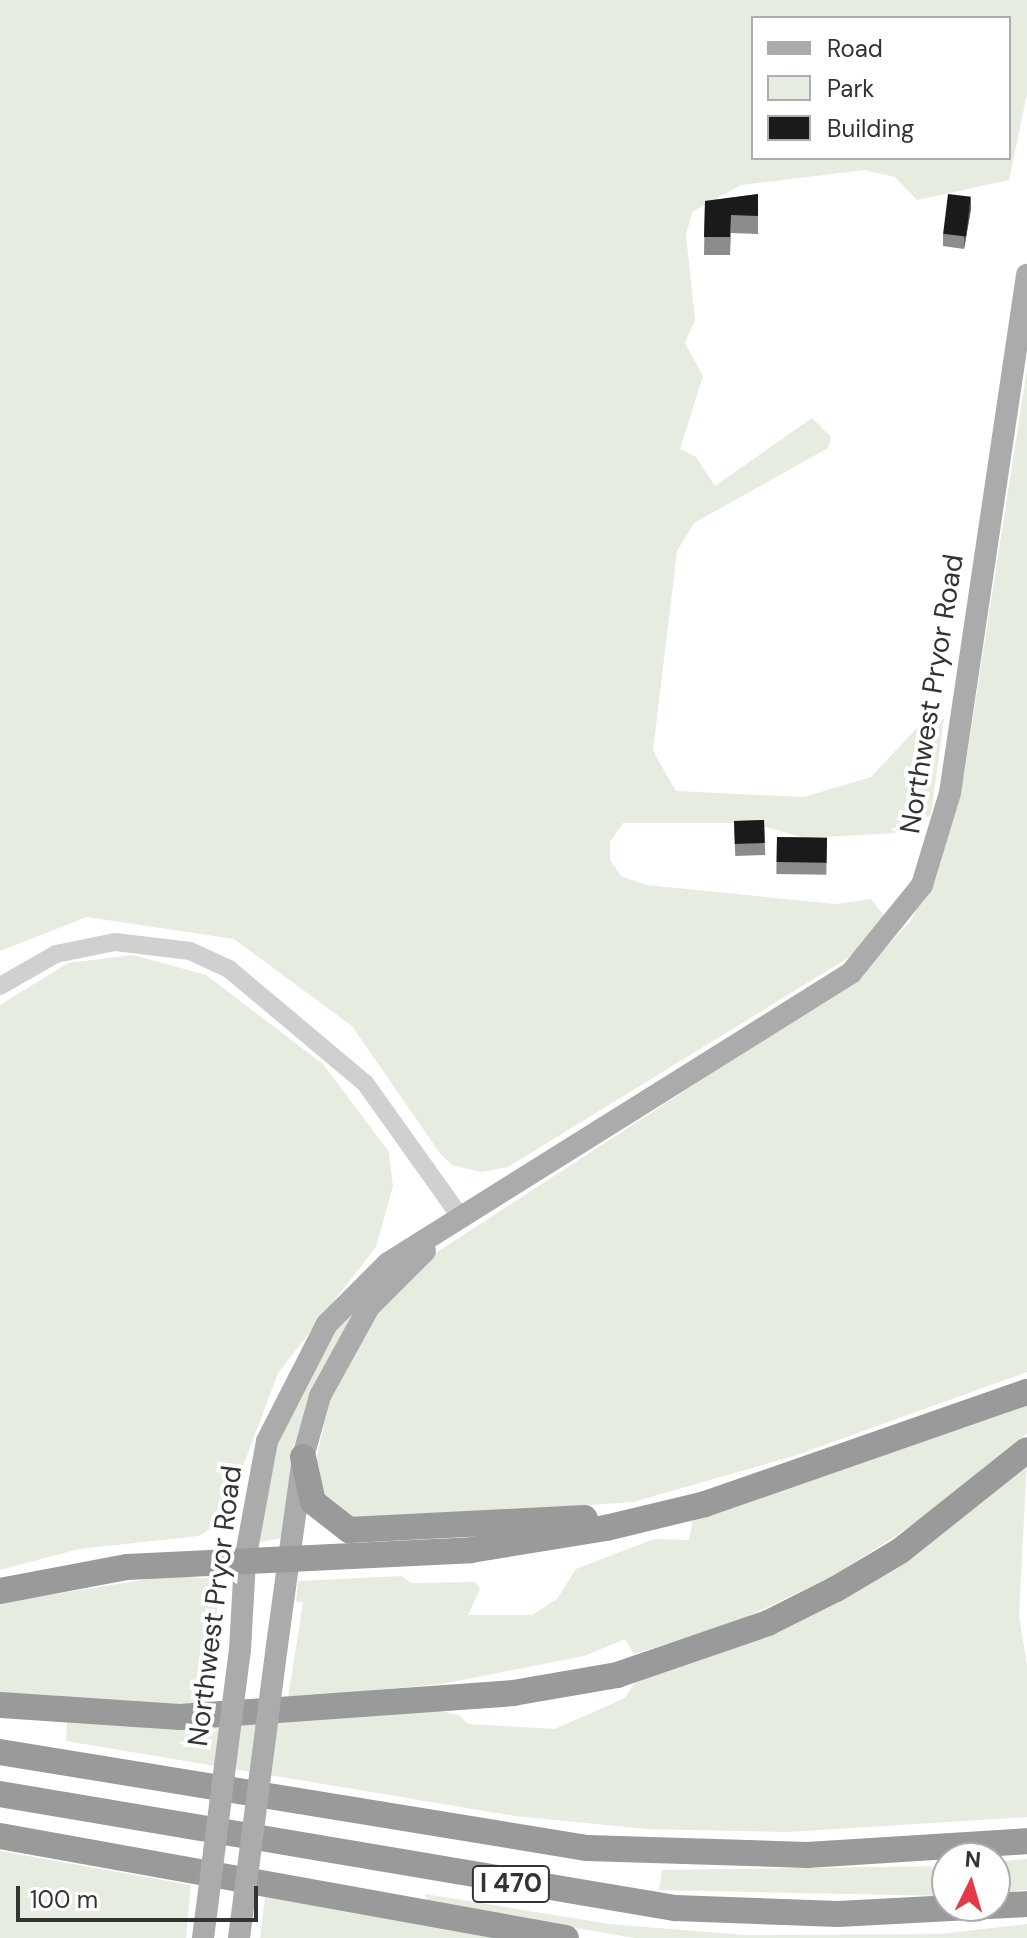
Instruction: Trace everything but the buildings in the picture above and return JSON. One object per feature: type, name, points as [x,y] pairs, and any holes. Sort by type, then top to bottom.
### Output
[{"type":"highway","points":[[0,1591],[127,1567],[471,1550],[665,1514],[1027,1392]]},
{"type":"highway","points":[[0,1705],[180,1717],[513,1693],[617,1675],[768,1623],[836,1589],[900,1551],[1027,1450]]},
{"type":"highway","points":[[303,1457],[313,1502],[334,1524],[363,1533],[665,1514]]},
{"type":"highway","name":"I 470","points":[[0,1752],[446,1830],[601,1849],[807,1855],[1027,1841]]},
{"type":"highway","name":"I 470","points":[[0,1794],[675,1908],[838,1914],[1027,1904]]},
{"type":"highway","points":[[0,1836],[566,1938]]},
{"type":"main road","name":"Northwest Pryor Road","points":[[203,1938],[240,1650],[245,1560],[267,1441],[310,1349],[379,1271],[460,1216],[851,973],[922,885],[950,793],[1027,275]]},
{"type":"main road","name":"Northwest Pryor Road","points":[[239,1938],[303,1457],[320,1396],[351,1333],[460,1216]]},
{"type":"street","points":[[0,986],[56,954],[115,942],[190,951],[229,969],[365,1083],[460,1216]]},
{"type":"green space","points":[[0,0],[1027,0],[1027,94],[1009,180],[917,200],[895,177],[865,170],[741,185],[692,212],[686,235],[695,320],[685,343],[703,376],[680,449],[696,457],[715,486],[812,418],[831,437],[828,448],[694,523],[677,551],[653,751],[676,791],[804,797],[871,777],[916,729],[944,719],[931,814],[914,832],[805,838],[751,823],[623,823],[610,842],[610,860],[621,876],[646,885],[835,904],[871,899],[887,920],[848,958],[508,1167],[481,1172],[452,1165],[439,1152],[352,1026],[234,939],[87,917],[0,951]]},
{"type":"green space","points":[[1027,369],[1027,1372],[794,1456],[633,1502],[348,1522],[321,1494],[315,1465],[328,1406],[368,1324],[431,1256],[855,980],[911,921],[944,849],[964,775]]},
{"type":"green space","points":[[133,955],[206,975],[323,1064],[389,1152],[393,1186],[376,1247],[278,1373],[223,1520],[199,1536],[79,1549],[0,1570],[0,1005],[68,963]]},
{"type":"green space","points":[[380,1278],[309,1398],[293,1449],[282,1538],[259,1542],[268,1466],[320,1348]]},
{"type":"green space","points":[[1027,1400],[1027,1433],[965,1491],[835,1575],[736,1622],[634,1654],[625,1639],[584,1656],[442,1684],[288,1698],[303,1603],[296,1601],[298,1581],[402,1576],[411,1583],[475,1582],[480,1589],[468,1615],[532,1615],[557,1599],[576,1569],[654,1539],[689,1540],[693,1517]]},
{"type":"green space","points":[[1027,1460],[1019,1615],[1027,1666],[1027,1817],[789,1832],[647,1829],[515,1816],[66,1741],[67,1722],[170,1727],[420,1707],[459,1715],[468,1724],[555,1729],[625,1698],[638,1677],[743,1640]]},
{"type":"green space","points":[[167,1576],[219,1579],[212,1704],[169,1708],[0,1694],[0,1603]]},
{"type":"green space","points":[[0,1851],[191,1885],[186,1938],[0,1938]]},
{"type":"green space","points":[[1027,1859],[1027,1890],[1011,1892],[1011,1860]]},
{"type":"green space","points":[[931,1866],[931,1896],[659,1890],[662,1870]]},
{"type":"green space","points":[[425,1894],[609,1924],[744,1935],[941,1934],[1027,1924],[1027,1938],[634,1938],[428,1902]]},
{"type":"green space","points":[[265,1897],[507,1938],[260,1938]]}]
